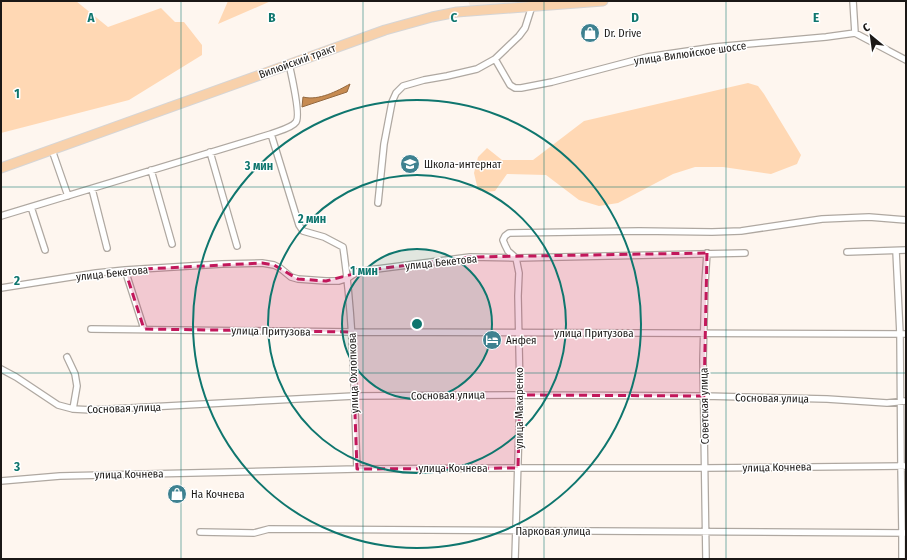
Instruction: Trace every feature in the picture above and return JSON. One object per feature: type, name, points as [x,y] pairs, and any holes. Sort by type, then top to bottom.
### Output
[{"type":"main road","name":"Вилюйский тракт","points":[[1,168],[385,30],[432,17],[457,12],[603,1]]},
{"type":"street","points":[[853,1],[855,33],[906,60]]},
{"type":"street","points":[[378,203],[384,144],[392,102],[396,93],[403,86],[477,68],[495,59],[519,36],[525,28],[532,6]]},
{"type":"street","name":"улица Вилюйское шоссе","points":[[495,59],[510,85],[515,88],[520,88],[552,82],[646,57],[715,47],[855,33]]},
{"type":"street","points":[[1,216],[271,134],[291,126],[298,120],[298,112],[289,64]]},
{"type":"street","name":"улица Охлопкова","points":[[271,134],[299,225],[303,230],[343,247],[348,278],[352,332],[357,469]]},
{"type":"street","points":[[52,150],[68,196]]},
{"type":"street","points":[[210,152],[237,246]]},
{"type":"street","points":[[151,170],[172,244]]},
{"type":"street","points":[[92,189],[107,248]]},
{"type":"street","points":[[31,207],[45,250]]},
{"type":"street","points":[[516,258],[508,251],[503,240],[509,233],[632,231],[712,232],[741,231],[822,219],[869,217],[906,220]]},
{"type":"street","points":[[896,250],[903,334],[904,533],[902,559]]},
{"type":"street","points":[[847,252],[906,250]]},
{"type":"street","name":"Советская улица","points":[[706,559],[703,360],[704,283],[707,253]]},
{"type":"street","name":"улица Бекетова","points":[[1,288],[96,273],[222,264],[262,263],[274,265],[291,277],[326,282],[348,278],[357,272],[470,257],[516,258],[745,253]]},
{"type":"street","name":"улица Макаренко","points":[[515,559],[520,395],[518,333],[519,273],[516,258]]},
{"type":"street","points":[[125,270],[144,329]]},
{"type":"street","name":"улица Притузова","points":[[91,329],[352,332],[903,334]]},
{"type":"street","points":[[68,357],[75,374],[77,386],[72,409]]},
{"type":"street","name":"Сосновая улица","points":[[1,370],[16,377],[58,405],[72,409],[92,410],[354,396],[704,396],[827,399],[887,403],[903,402]]},
{"type":"street","name":"улица Кочнева","points":[[1,481],[60,476],[357,469],[903,466]]},
{"type":"street","name":"Парковая улица","points":[[200,532],[254,532],[269,529],[904,533]]},
{"type":"highlighted area","points":[[707,253],[704,396],[520,395],[518,468],[357,469],[352,332],[144,329],[125,270],[262,263],[274,265],[298,279],[326,281],[369,270],[470,257]]},
{"type":"shaded area","points":[[1,1],[76,1],[108,27],[161,8],[175,22],[184,22],[202,45],[202,55],[129,100],[1,133]]},
{"type":"shaded area","points":[[228,1],[271,1],[218,24]]},
{"type":"shaded area","points":[[468,1],[527,1],[470,6]]},
{"type":"shaded area","points":[[748,83],[758,86],[764,94],[801,155],[797,164],[771,174],[723,167],[695,167],[673,174],[618,203],[599,206],[579,200],[546,175],[507,174],[495,191],[485,192],[478,190],[474,173],[478,157],[487,148],[502,160],[533,160],[584,121]]},
{"type":"shaded area","points":[[350,84],[347,92],[302,107],[303,97],[315,98],[334,92]]},
{"type":"place","name":"Dr. Drive","points":[[590,33]]},
{"type":"place","name":"Школа-интернат","points":[[410,164]]},
{"type":"place","name":"Анфея","points":[[492,340]]},
{"type":"place","name":"На Кочнева","points":[[177,494]]}]
